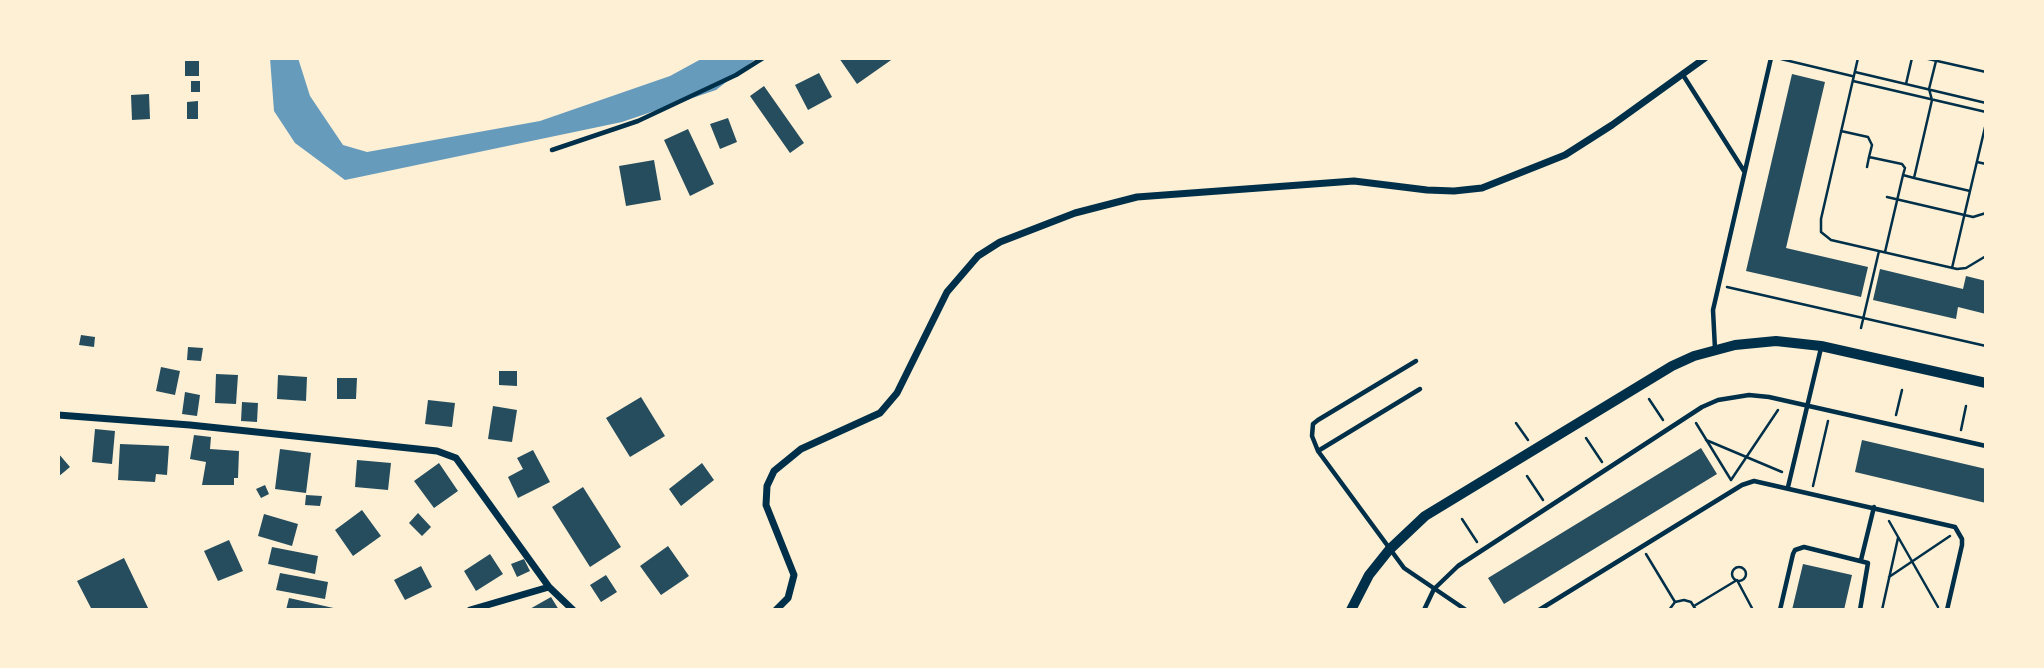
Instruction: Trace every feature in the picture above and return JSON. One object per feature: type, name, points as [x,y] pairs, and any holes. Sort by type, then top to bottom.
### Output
[{"type":"street","points":[[776,610],[788,598],[794,575],[766,505],[767,486],[774,471],[800,449],[880,413],[897,393],[947,292],[978,256],[1000,242],[1074,213],[1137,197],[1354,181],[1427,190],[1482,188],[1565,155],[1704,58]]},
{"type":"street","points":[[1351,610],[1369,575],[1389,550],[1425,516],[1672,366],[1715,349],[1776,341],[1821,346],[1986,383]]},
{"type":"street","points":[[58,415],[190,425],[437,451],[456,458],[549,587],[573,610]]},
{"type":"street","points":[[470,610],[549,587]]},
{"type":"lane","points":[[552,150],[638,121],[736,75],[763,58]]},
{"type":"lane","points":[[1715,349],[1711,321],[1718,285],[1773,58]]},
{"type":"lane","points":[[1683,75],[1745,172]]},
{"type":"lane","points":[[1788,487],[1821,346]]},
{"type":"lane","points":[[1416,361],[1318,420],[1311,430],[1318,451],[1389,550],[1405,568],[1466,610]]},
{"type":"lane","points":[[1318,451],[1420,389]]},
{"type":"lane","points":[[1424,610],[1434,589],[1458,566],[1691,415],[1731,397],[1749,395],[1784,401],[1986,446]]},
{"type":"lane","points":[[1539,610],[1736,489],[1754,481],[1883,509],[1959,530],[1962,545],[1947,610]]},
{"type":"lane","points":[[1861,560],[1874,507]]},
{"type":"lane","points":[[1780,610],[1793,554],[1799,547],[1861,560],[1870,566],[1860,610]]},
{"type":"path","points":[[1773,58],[1986,103]]},
{"type":"path","points":[[1858,58],[1819,226],[1821,232],[1831,240],[1952,268],[1966,268],[1986,256]]},
{"type":"path","points":[[1906,84],[1912,58]]},
{"type":"path","points":[[1924,58],[1986,72]]},
{"type":"path","points":[[1914,178],[1932,100],[1929,89],[1936,61]]},
{"type":"path","points":[[1853,81],[1986,112]]},
{"type":"path","points":[[1952,268],[1986,123]]},
{"type":"path","points":[[1841,131],[1868,137],[1872,145],[1867,167]]},
{"type":"path","points":[[1869,156],[1902,164],[1905,168],[1885,252]]},
{"type":"path","points":[[1977,162],[1986,164]]},
{"type":"path","points":[[1903,175],[1970,191]]},
{"type":"path","points":[[1887,197],[1973,217],[1986,213]]},
{"type":"path","points":[[1861,328],[1879,251]]},
{"type":"path","points":[[1718,285],[1986,346]]},
{"type":"path","points":[[1894,426],[1902,390]]},
{"type":"path","points":[[1649,399],[1669,429]]},
{"type":"path","points":[[1731,480],[1784,401]]},
{"type":"path","points":[[1959,440],[1966,406]]},
{"type":"path","points":[[1812,493],[1830,411]]},
{"type":"path","points":[[1691,415],[1736,489]]},
{"type":"path","points":[[1586,438],[1606,469]]},
{"type":"path","points":[[1706,440],[1791,476]]},
{"type":"path","points":[[1528,476],[1548,508]]},
{"type":"path","points":[[1883,509],[1940,610]]},
{"type":"path","points":[[1462,519],[1482,550]]},
{"type":"path","points":[[1889,578],[1959,530]]},
{"type":"path","points":[[1882,610],[1899,538]]},
{"type":"path","points":[[1649,559],[1675,602]]},
{"type":"path","points":[[1670,610],[1675,602],[1684,600],[1695,608],[1737,580],[1745,578],[1746,571],[1741,567],[1735,568],[1732,573],[1737,580],[1753,610]]},
{"type":"water","points":[[270,58],[298,58],[310,96],[343,145],[367,152],[540,121],[670,76],[703,58],[757,58],[716,90],[622,122],[345,180],[295,143],[274,111]]},
{"type":"building","points":[[839,58],[894,58],[857,84]]},
{"type":"building","points":[[185,61],[199,61],[199,76],[185,76]]},
{"type":"building","points":[[819,73],[832,97],[808,110],[795,85]]},
{"type":"building","points":[[1792,74],[1825,82],[1786,248],[1868,267],[1861,297],[1746,271]]},
{"type":"building","points":[[191,81],[200,81],[200,92],[191,92]]},
{"type":"building","points":[[764,86],[804,143],[790,153],[750,96]]},
{"type":"building","points":[[149,94],[150,119],[132,120],[131,95]]},
{"type":"building","points":[[198,101],[198,119],[187,119],[187,102]]},
{"type":"building","points":[[728,118],[737,142],[720,149],[710,124]]},
{"type":"building","points":[[688,129],[714,184],[690,196],[664,140]]},
{"type":"building","points":[[654,160],[661,200],[626,206],[619,166]]},
{"type":"building","points":[[1880,269],[1963,289],[1966,276],[1986,281],[1986,314],[1958,307],[1956,319],[1873,300]]},
{"type":"building","points":[[81,335],[95,337],[94,347],[79,345]]},
{"type":"building","points":[[188,347],[203,348],[201,361],[187,360]]},
{"type":"building","points":[[161,367],[180,371],[175,395],[156,391]]},
{"type":"building","points":[[499,371],[517,371],[517,386],[499,385]]},
{"type":"building","points":[[216,374],[238,375],[236,404],[215,403]]},
{"type":"building","points":[[278,375],[307,377],[306,401],[277,399]]},
{"type":"building","points":[[337,378],[357,378],[356,399],[337,399]]},
{"type":"building","points":[[185,392],[200,395],[197,416],[182,414]]},
{"type":"building","points":[[641,397],[665,436],[630,457],[606,418]]},
{"type":"building","points":[[428,400],[455,403],[452,427],[425,424]]},
{"type":"building","points":[[242,402],[258,403],[257,422],[241,421]]},
{"type":"building","points":[[493,406],[517,410],[512,442],[488,439]]},
{"type":"building","points":[[95,429],[115,431],[112,464],[92,462]]},
{"type":"building","points":[[194,435],[211,437],[210,449],[239,451],[238,478],[234,478],[234,485],[202,485],[206,462],[190,459]]},
{"type":"building","points":[[1862,440],[1986,469],[1986,503],[1855,472]]},
{"type":"building","points":[[120,444],[169,446],[167,475],[156,474],[155,482],[118,480]]},
{"type":"building","points":[[1701,448],[1717,474],[1504,604],[1488,578]]},
{"type":"building","points":[[280,449],[311,453],[306,493],[275,489]]},
{"type":"building","points":[[533,450],[550,482],[518,498],[508,477],[523,469],[517,458]]},
{"type":"building","points":[[58,453],[70,467],[58,477]]},
{"type":"building","points":[[357,460],[391,463],[388,490],[355,487]]},
{"type":"building","points":[[439,463],[458,491],[434,508],[414,481]]},
{"type":"building","points":[[702,463],[714,480],[681,506],[669,489]]},
{"type":"building","points":[[265,485],[269,494],[261,498],[256,489]]},
{"type":"building","points":[[583,487],[621,547],[590,567],[552,507]]},
{"type":"building","points":[[306,495],[322,496],[320,506],[305,505]]},
{"type":"building","points":[[362,510],[381,536],[353,556],[335,530]]},
{"type":"building","points":[[418,513],[431,527],[422,536],[409,523]]},
{"type":"building","points":[[264,514],[298,524],[292,546],[258,536]]},
{"type":"building","points":[[229,540],[243,571],[218,581],[204,551]]},
{"type":"building","points":[[668,546],[689,576],[661,595],[640,566]]},
{"type":"building","points":[[272,547],[318,556],[315,574],[268,564]]},
{"type":"building","points":[[490,554],[503,574],[476,591],[464,571]]},
{"type":"building","points":[[124,558],[149,610],[92,610],[77,581]]},
{"type":"building","points":[[524,559],[530,571],[517,577],[511,564]]},
{"type":"building","points":[[1803,564],[1852,575],[1844,610],[1792,610]]},
{"type":"building","points":[[421,566],[432,587],[405,600],[394,580]]},
{"type":"building","points":[[280,573],[328,582],[325,599],[276,590]]},
{"type":"building","points":[[606,575],[617,592],[601,602],[590,585]]},
{"type":"building","points":[[551,597],[559,610],[528,610]]},
{"type":"building","points":[[289,598],[338,609],[338,610],[286,610]]}]
